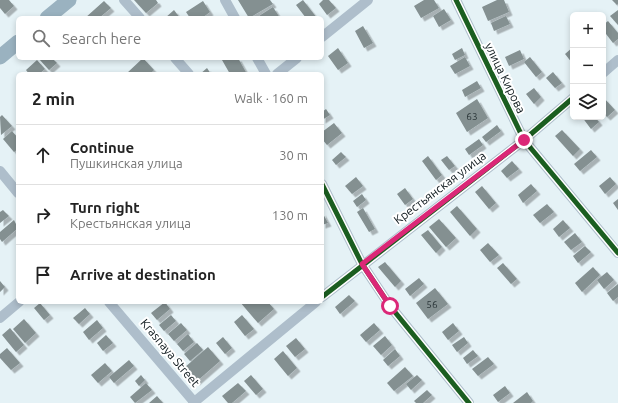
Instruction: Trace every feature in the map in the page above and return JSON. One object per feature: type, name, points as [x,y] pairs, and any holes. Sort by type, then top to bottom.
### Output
[{"type":"main road","points":[[49,16],[68,0]]},
{"type":"main road","points":[[0,57],[16,44]]},
{"type":"street","points":[[124,0],[138,16]]},
{"type":"street","points":[[225,0],[234,16]]},
{"type":"street","points":[[324,35],[368,0]]},
{"type":"street","name":"улица Кирова","points":[[456,0],[524,140],[618,253]]},
{"type":"street","points":[[177,60],[187,72]]},
{"type":"street","points":[[258,60],[265,72]]},
{"type":"street","points":[[280,72],[294,60]]},
{"type":"street","points":[[606,70],[618,60]]},
{"type":"street","name":"Крестьянская улица","points":[[324,295],[362,264],[524,140],[570,101]]},
{"type":"street","points":[[0,171],[16,191]]},
{"type":"street","points":[[324,188],[362,264],[390,306],[469,403]]},
{"type":"street","points":[[0,318],[17,304]]},
{"type":"street","name":"Krasnaya Street","points":[[111,304],[194,403]]},
{"type":"street","points":[[194,403],[314,304]]},
{"type":"building","points":[[0,0],[9,0],[14,6],[5,14],[0,8]]},
{"type":"building","points":[[134,0],[156,0],[158,3],[146,13]]},
{"type":"building","points":[[238,0],[270,0],[273,4],[252,16],[248,16]]},
{"type":"building","points":[[303,0],[315,16],[304,16],[296,5]]},
{"type":"building","points":[[323,0],[329,0],[336,8],[327,15],[319,4]]},
{"type":"building","points":[[424,0],[434,0],[439,8],[421,18],[414,6]]},
{"type":"building","points":[[497,0],[504,0],[509,12],[488,21],[482,7]]},
{"type":"building","points":[[612,0],[618,0],[618,4],[617,5]]},
{"type":"building","points":[[104,1],[111,8],[101,16],[87,16]]},
{"type":"building","points":[[203,1],[210,12],[205,16],[189,16],[186,12]]},
{"type":"building","points":[[273,7],[279,16],[259,16]]},
{"type":"building","points":[[444,9],[451,20],[439,27],[433,16]]},
{"type":"building","points":[[174,10],[178,16],[167,16]]},
{"type":"building","points":[[618,10],[618,25],[610,16]]},
{"type":"building","points":[[506,16],[510,24],[494,31],[491,23]]},
{"type":"building","points":[[608,21],[618,33],[618,39],[613,43],[606,34],[606,23]]},
{"type":"building","points":[[363,26],[373,43],[364,48],[355,31]]},
{"type":"building","points":[[338,48],[348,63],[338,70],[328,56]]},
{"type":"building","points":[[462,48],[465,55],[455,60],[452,54]]},
{"type":"building","points":[[520,50],[524,59],[509,66],[505,57]]},
{"type":"building","points":[[570,50],[570,60],[565,54]]},
{"type":"building","points":[[465,57],[470,66],[455,74],[450,66]]},
{"type":"building","points":[[530,57],[542,72],[536,77],[524,62]]},
{"type":"building","points":[[37,60],[45,69],[41,72],[28,72],[26,70]]},
{"type":"building","points":[[40,60],[54,60],[57,63],[49,70]]},
{"type":"building","points":[[141,60],[145,60],[154,70],[152,72],[128,72]]},
{"type":"building","points":[[222,60],[239,60],[246,72],[229,72]]},
{"type":"building","points":[[207,68],[210,72],[202,72]]},
{"type":"building","points":[[553,72],[562,83],[555,88],[546,78]]},
{"type":"building","points":[[477,81],[481,88],[465,97],[462,90]]},
{"type":"building","points":[[534,88],[541,97],[534,104],[526,94]]},
{"type":"building","points":[[477,99],[488,118],[467,132],[456,113]]},
{"type":"building","points":[[606,100],[615,110],[607,117],[606,116]]},
{"type":"building","points":[[326,109],[330,115],[324,119],[324,110]]},
{"type":"building","points":[[2,115],[12,126],[1,135],[0,117]]},
{"type":"building","points":[[584,120],[597,120],[599,122],[591,129]]},
{"type":"building","points":[[334,123],[342,133],[327,145],[324,141],[324,130]]},
{"type":"building","points":[[497,125],[501,131],[486,142],[482,137]]},
{"type":"building","points":[[562,130],[580,149],[573,156],[555,136]]},
{"type":"building","points":[[12,131],[16,136],[16,150],[14,152],[3,139]]},
{"type":"building","points":[[479,139],[483,145],[469,155],[465,149]]},
{"type":"building","points":[[591,150],[597,157],[580,171],[574,164]]},
{"type":"building","points":[[341,152],[346,157],[336,165],[332,160]]},
{"type":"building","points":[[428,156],[442,175],[436,180],[422,161]]},
{"type":"building","points":[[447,156],[455,166],[449,170],[441,160]]},
{"type":"building","points":[[512,161],[519,169],[507,178],[501,171]]},
{"type":"building","points":[[356,177],[363,186],[352,194],[345,186]]},
{"type":"building","points":[[610,177],[616,184],[605,194],[599,186]]},
{"type":"building","points":[[531,184],[537,191],[523,203],[518,195]]},
{"type":"building","points":[[482,186],[496,203],[489,209],[475,192]]},
{"type":"building","points":[[405,188],[413,199],[405,205],[397,194]]},
{"type":"building","points":[[362,194],[366,200],[357,207],[353,201]]},
{"type":"building","points":[[618,199],[618,210],[613,203]]},
{"type":"building","points":[[547,204],[554,212],[540,223],[533,215]]},
{"type":"building","points":[[457,206],[477,229],[470,236],[450,212]]},
{"type":"building","points":[[363,208],[375,229],[369,232],[357,212]]},
{"type":"building","points":[[3,210],[9,216],[0,223],[0,212]]},
{"type":"building","points":[[324,216],[328,223],[324,224]]},
{"type":"building","points":[[439,219],[456,238],[446,247],[429,227]]},
{"type":"building","points":[[14,220],[16,230],[2,242],[0,239],[0,232]]},
{"type":"building","points":[[563,220],[570,228],[559,237],[553,229]]},
{"type":"building","points":[[428,230],[442,247],[436,253],[421,235]]},
{"type":"building","points":[[575,233],[582,242],[571,250],[564,242]]},
{"type":"building","points":[[488,243],[499,255],[490,262],[480,250]]},
{"type":"building","points":[[585,246],[591,252],[578,263],[573,256]]},
{"type":"building","points":[[385,262],[401,281],[395,287],[378,267]]},
{"type":"building","points":[[503,263],[517,279],[511,284],[497,268]]},
{"type":"building","points":[[593,267],[600,275],[582,292],[575,283]]},
{"type":"building","points":[[607,272],[614,280],[604,289],[597,280]]},
{"type":"building","points":[[419,278],[424,284],[410,296],[405,289]]},
{"type":"building","points":[[0,281],[5,287],[0,292]]},
{"type":"building","points":[[618,284],[618,297],[613,301],[607,293]]},
{"type":"building","points":[[435,288],[448,304],[428,319],[416,303]]},
{"type":"building","points":[[349,295],[355,301],[340,314],[335,307]]},
{"type":"building","points":[[41,304],[50,315],[44,320],[34,308]]},
{"type":"building","points":[[162,304],[166,304],[170,309],[157,320],[151,313]]},
{"type":"building","points":[[242,304],[270,304],[274,309],[258,323]]},
{"type":"building","points":[[85,308],[90,314],[79,324],[73,318]]},
{"type":"building","points":[[171,315],[176,321],[164,331],[159,325]]},
{"type":"building","points":[[242,315],[254,329],[245,336],[234,322]]},
{"type":"building","points":[[24,319],[36,333],[25,343],[13,329]]},
{"type":"building","points":[[97,320],[103,328],[89,340],[83,332]]},
{"type":"building","points":[[181,323],[187,330],[174,341],[168,334]]},
{"type":"building","points":[[374,323],[380,330],[366,342],[360,335]]},
{"type":"building","points":[[453,323],[459,331],[448,340],[442,332]]},
{"type":"building","points":[[10,328],[24,345],[16,352],[2,335]]},
{"type":"building","points":[[188,334],[194,342],[183,351],[177,344]]},
{"type":"building","points":[[106,335],[113,343],[103,351],[97,343]]},
{"type":"building","points":[[385,336],[392,345],[381,355],[373,346]]},
{"type":"building","points":[[223,337],[232,348],[225,354],[216,343]]},
{"type":"building","points":[[464,337],[468,343],[457,352],[452,345]]},
{"type":"building","points":[[296,338],[305,349],[295,357],[286,346]]},
{"type":"building","points":[[197,343],[203,350],[190,361],[184,354]]},
{"type":"building","points":[[208,347],[220,361],[196,382],[184,368]]},
{"type":"building","points":[[7,348],[20,363],[11,370],[0,358],[0,354]]},
{"type":"building","points":[[395,349],[400,356],[388,366],[383,360]]},
{"type":"building","points":[[473,350],[478,356],[467,364],[463,358]]},
{"type":"building","points":[[283,351],[297,368],[288,376],[274,359]]},
{"type":"building","points":[[488,357],[494,364],[478,376],[472,369]]},
{"type":"building","points":[[129,360],[134,366],[114,383],[109,377]]},
{"type":"building","points":[[105,363],[112,371],[98,383],[91,375]]},
{"type":"building","points":[[405,367],[413,376],[394,391],[387,383]]},
{"type":"building","points":[[141,375],[145,380],[139,386],[135,381]]},
{"type":"building","points":[[251,375],[263,389],[256,395],[244,381]]},
{"type":"building","points":[[417,375],[422,380],[411,390],[406,384]]},
{"type":"building","points":[[146,383],[152,390],[135,403],[130,397]]},
{"type":"building","points":[[238,383],[246,391],[232,403],[228,403],[222,396]]},
{"type":"building","points":[[505,386],[510,393],[498,402],[493,395]]},
{"type":"building","points":[[427,390],[432,395],[423,403],[416,403],[414,401]]},
{"type":"building","points":[[527,392],[533,401],[531,403],[513,403]]},
{"type":"building","points":[[157,396],[163,403],[149,403]]},
{"type":"cycle path","points":[[456,0],[524,140],[618,253]]},
{"type":"cycle path","points":[[324,295],[524,140],[570,101]]},
{"type":"cycle path","points":[[324,188],[362,264],[390,306],[469,403]]},
{"type":"route","points":[[390,306],[362,264],[524,140]]}]
